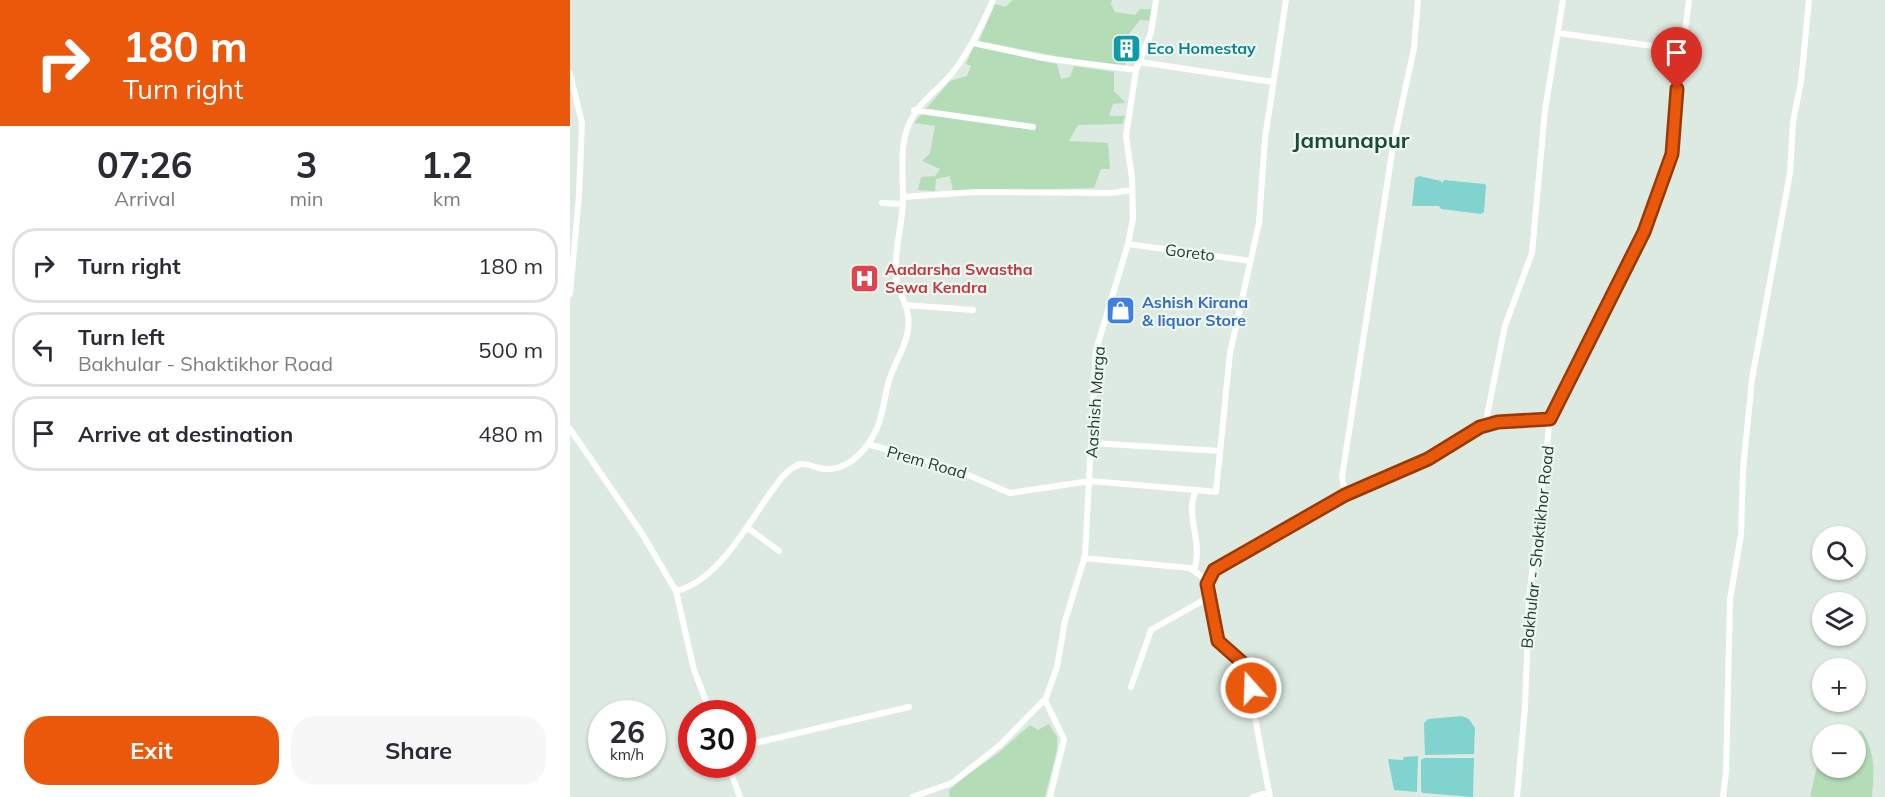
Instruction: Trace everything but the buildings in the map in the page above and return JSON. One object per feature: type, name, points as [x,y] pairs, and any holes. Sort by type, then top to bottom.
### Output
[{"type":"street","points":[[676,591],[705,574],[733,548],[778,482],[790,470],[802,464],[832,470],[846,465],[868,444],[883,417],[889,381],[907,336],[908,315],[897,285],[895,271],[903,200],[905,136],[915,110],[952,73],[973,43],[993,0]]},
{"type":"street","name":"Aashish Marga","points":[[1045,700],[1057,667],[1065,621],[1084,558],[1096,350],[1128,244],[1133,219],[1126,136],[1136,70],[1152,33],[1156,0]]},
{"type":"street","points":[[1194,571],[1199,554],[1191,503],[1196,490],[1216,492],[1230,353],[1259,223],[1265,138],[1286,0]]},
{"type":"street","points":[[1345,495],[1342,477],[1394,146],[1414,48],[1418,0]]},
{"type":"street","points":[[1485,426],[1505,326],[1532,253],[1543,157],[1545,110],[1563,0]]},
{"type":"street","name":"Bakhular - Shaktikhor Road","points":[[1517,797],[1525,707],[1529,598],[1550,419],[1644,232],[1672,154],[1689,0]]},
{"type":"street","points":[[1723,797],[1726,772],[1730,599],[1741,535],[1743,470],[1752,379],[1790,173],[1793,122],[1801,82],[1809,0]]},
{"type":"street","points":[[1558,33],[1682,50]]},
{"type":"street","points":[[973,43],[1043,58],[1136,70]]},
{"type":"street","points":[[1140,62],[1273,82]]},
{"type":"street","points":[[570,74],[582,123],[579,195],[570,294]]},
{"type":"street","points":[[915,110],[1033,127]]},
{"type":"street","points":[[882,203],[975,192],[1111,193],[1132,190]]},
{"type":"street","name":"Goreto","points":[[1128,244],[1251,261]]},
{"type":"street","points":[[895,271],[945,267]]},
{"type":"street","points":[[905,305],[973,310]]},
{"type":"street","points":[[1253,797],[1269,794],[1245,665],[1218,641],[1208,582],[1214,570],[1345,495],[1428,459],[1485,426],[1550,419]]},
{"type":"street","points":[[570,429],[641,532],[676,591],[694,669],[706,700]]},
{"type":"street","points":[[1092,442],[1220,451]]},
{"type":"street","name":"Prem Road","points":[[868,444],[954,469],[1010,493],[1090,481],[1196,490]]},
{"type":"street","points":[[748,528],[779,551]]},
{"type":"street","points":[[1084,558],[1190,568],[1208,582]]},
{"type":"street","points":[[1131,687],[1151,630],[1209,597]]},
{"type":"street","points":[[912,797],[952,783],[1000,745],[1045,700],[1064,739],[1050,797]]},
{"type":"street","points":[[756,743],[909,707]]},
{"type":"street","points":[[733,778],[740,797]]},
{"type":"green space","points":[[1013,0],[1112,0],[1111,4],[1115,12],[1135,15],[1140,9],[1151,9],[1149,21],[1140,20],[1125,39],[1119,52],[1127,55],[1125,65],[1097,64],[979,41],[995,4],[1005,7]]},
{"type":"green space","points":[[974,45],[1057,64],[1061,79],[1070,77],[1074,66],[1114,72],[1114,91],[1126,103],[1113,104],[1109,116],[1125,116],[1122,124],[1078,125],[1069,141],[1108,143],[1110,169],[1101,169],[1094,188],[953,192],[950,176],[936,179],[935,191],[918,190],[921,177],[935,176],[940,169],[922,161],[930,153],[935,126],[914,123],[950,81],[967,76],[971,66],[966,64]]},
{"type":"green space","points":[[1049,724],[1057,737],[1057,750],[1045,797],[950,797],[949,791],[956,783],[997,754],[1030,725],[1038,730]]},
{"type":"green space","points":[[1866,738],[1872,753],[1872,797],[1810,797],[1814,778],[1866,778]]},
{"type":"water","points":[[1419,176],[1442,183],[1444,180],[1486,185],[1484,212],[1481,214],[1441,209],[1439,206],[1412,206],[1415,178]]},
{"type":"water","points":[[1462,716],[1469,719],[1475,728],[1474,754],[1425,755],[1424,723],[1428,719]]},
{"type":"water","points":[[1418,756],[1417,792],[1394,790],[1388,759],[1403,760],[1404,757]]},
{"type":"water","points":[[1424,758],[1474,758],[1473,797],[1423,793],[1421,791],[1421,760]]},
{"type":"place","name":"Eco Homestay","points":[[1126,48]]},
{"type":"place","name":"Aadarsha Swastha Sewa Kendra","points":[[864,278]]},
{"type":"place","name":"Ashish Kirana & liquor Store","points":[[1121,311]]},
{"type":"district","name":"Jamunapur","points":[[1351,140]]},
{"type":"route","points":[[1251,688],[1245,665],[1218,641],[1207,584],[1214,570],[1335,503],[1345,495],[1428,459],[1480,427],[1498,422],[1550,419],[1644,232],[1672,154],[1677,89]]}]
